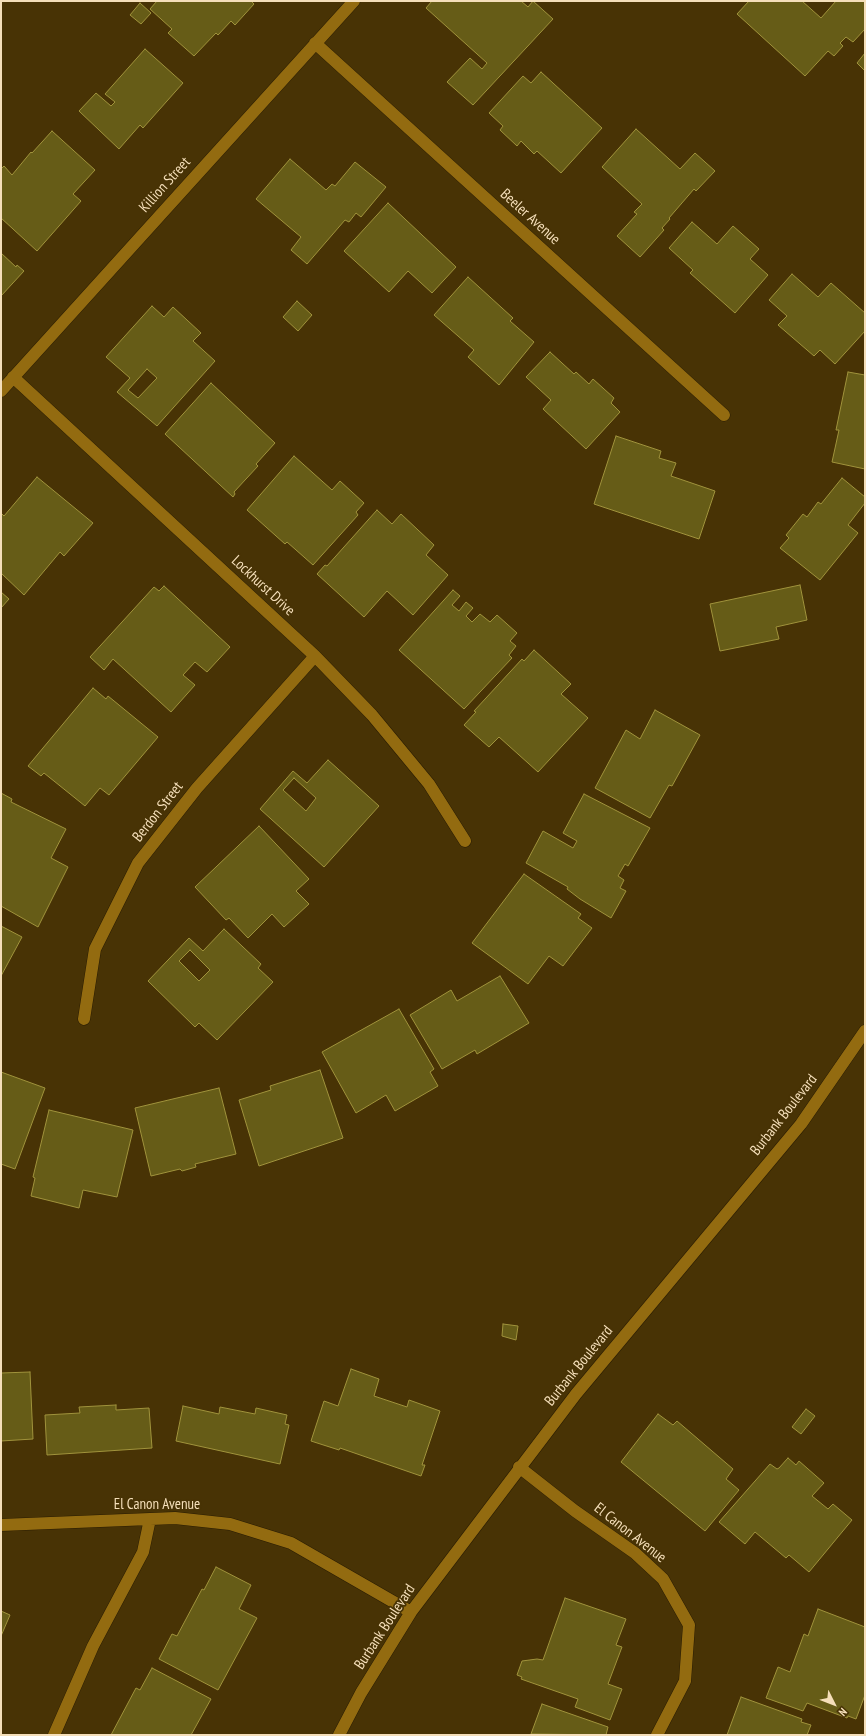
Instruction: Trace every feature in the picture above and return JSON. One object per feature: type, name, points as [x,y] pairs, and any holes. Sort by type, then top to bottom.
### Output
[{"type":"street","name":"Killion Street","points":[[1,391],[354,1]]},
{"type":"street","name":"Beeler Avenue","points":[[315,43],[724,415]]},
{"type":"street","name":"Lockhurst Drive","points":[[13,377],[315,656],[372,715],[424,778],[465,841]]},
{"type":"street","name":"Berdon Street","points":[[84,1019],[95,949],[138,863],[197,788],[315,656]]},
{"type":"street","name":"Burbank Boulevard","points":[[339,1735],[361,1693],[410,1612],[519,1467],[581,1388],[800,1124],[865,1031]]},
{"type":"street","name":"El Canon Avenue","points":[[519,1467],[575,1511],[635,1553],[663,1579],[689,1625],[684,1681],[657,1735]]},
{"type":"street","name":"El Canon Avenue","points":[[1,1526],[175,1518],[230,1524],[291,1543],[410,1612]]},
{"type":"street","points":[[54,1735],[93,1646],[144,1552],[150,1520]]},
{"type":"building","points":[[157,1],[251,1],[254,4],[235,25],[231,21],[218,35],[216,33],[194,56],[168,33],[172,29],[150,9]]},
{"type":"building","points":[[432,1],[521,1],[528,7],[533,1],[553,19],[473,105],[447,82],[470,58],[482,69],[487,63],[426,8]]},
{"type":"building","points":[[749,1],[802,1],[821,18],[836,1],[863,1],[865,2],[865,29],[853,42],[846,37],[840,43],[843,46],[834,56],[828,51],[805,76],[737,14]]},
{"type":"building","points":[[140,3],[151,13],[141,24],[130,15]]},
{"type":"building","points":[[145,49],[183,83],[143,128],[140,125],[119,149],[79,111],[96,93],[111,106],[115,102],[105,94]]},
{"type":"building","points":[[865,53],[865,71],[857,63]]},
{"type":"building","points":[[541,72],[602,128],[561,173],[537,151],[534,154],[521,141],[517,146],[500,130],[503,126],[489,113],[523,76],[531,83]]},
{"type":"building","points":[[636,129],[680,169],[695,153],[715,171],[696,191],[694,189],[669,218],[670,219],[662,228],[664,230],[640,257],[617,236],[637,214],[634,212],[642,204],[602,167]]},
{"type":"building","points":[[52,131],[95,170],[73,194],[81,201],[37,251],[1,218],[1,169],[4,166],[12,175],[31,152],[32,153]]},
{"type":"building","points":[[290,159],[326,190],[332,184],[335,186],[355,162],[386,187],[361,217],[356,213],[349,222],[345,220],[307,264],[291,250],[301,237],[256,199]]},
{"type":"building","points":[[388,203],[456,267],[432,293],[408,271],[389,292],[344,251]]},
{"type":"building","points":[[692,222],[717,244],[733,226],[759,249],[750,259],[768,275],[735,313],[690,273],[693,270],[669,248]]},
{"type":"building","points":[[1,253],[16,267],[17,265],[24,271],[1,296]]},
{"type":"building","points":[[792,274],[818,297],[831,283],[865,313],[865,331],[835,364],[820,350],[814,356],[778,325],[787,316],[769,300]]},
{"type":"building","points":[[468,277],[513,318],[510,321],[534,342],[499,385],[468,357],[474,350],[434,315]]},
{"type":"building","points":[[297,301],[312,315],[298,331],[283,317]]},
{"type":"building","points":[[152,306],[164,317],[173,307],[201,333],[193,341],[215,361],[157,426],[117,392],[130,378],[106,357]],"holes":[[[147,369],[157,378],[138,398],[128,390]]]},
{"type":"building","points":[[550,352],[574,374],[576,372],[589,384],[593,379],[614,398],[611,403],[620,412],[586,449],[543,409],[551,400],[526,377]]},
{"type":"building","points":[[848,372],[865,375],[865,469],[832,462],[839,430],[836,430]]},
{"type":"building","points":[[211,383],[275,443],[256,464],[258,466],[234,492],[235,494],[233,497],[165,434]]},
{"type":"building","points":[[616,436],[661,451],[659,458],[676,463],[671,476],[715,491],[699,539],[594,504]]},
{"type":"building","points":[[294,456],[332,490],[340,481],[364,503],[356,512],[358,515],[313,565],[287,542],[285,544],[247,510]]},
{"type":"building","points":[[37,477],[93,523],[64,556],[60,552],[24,595],[1,573],[1,513],[4,516]]},
{"type":"building","points":[[842,478],[865,497],[865,503],[848,525],[858,533],[820,580],[780,548],[789,538],[786,535],[803,514],[807,517],[818,502],[821,504]]},
{"type":"building","points":[[377,510],[392,524],[401,514],[434,545],[426,555],[448,575],[413,615],[387,591],[364,617],[317,574],[325,565],[327,566]]},
{"type":"building","points":[[800,585],[807,620],[776,627],[779,639],[720,651],[710,604]]},
{"type":"building","points":[[164,586],[230,647],[207,672],[195,662],[183,675],[195,685],[171,712],[113,659],[104,670],[90,657],[154,587],[159,591]]},
{"type":"building","points":[[453,590],[460,596],[452,605],[459,611],[466,602],[473,608],[466,616],[472,622],[480,614],[490,622],[497,615],[517,633],[510,641],[516,646],[509,655],[512,658],[464,709],[399,650]]},
{"type":"building","points":[[1,592],[9,599],[1,608]]},
{"type":"building","points":[[534,650],[571,684],[561,694],[588,718],[538,772],[499,737],[489,747],[464,725],[476,712],[474,711],[522,659],[524,661]]},
{"type":"building","points":[[93,688],[106,699],[108,696],[158,737],[109,795],[100,788],[85,806],[44,773],[41,776],[28,766]]},
{"type":"building","points":[[655,710],[700,735],[672,786],[669,785],[650,818],[595,788],[626,730],[640,739]]},
{"type":"building","points":[[328,760],[379,806],[324,867],[260,809],[293,771],[307,783]],"holes":[[[294,778],[316,798],[306,811],[283,790]]]},
{"type":"building","points":[[1,793],[12,799],[11,802],[66,829],[51,858],[68,867],[38,927],[1,906]]},
{"type":"building","points":[[584,794],[650,828],[628,866],[625,864],[618,876],[624,880],[620,888],[626,891],[611,918],[580,899],[567,889],[568,887],[526,863],[543,831],[573,848],[577,841],[563,833]]},
{"type":"building","points":[[259,826],[309,879],[296,891],[309,904],[284,927],[272,914],[248,938],[229,918],[226,920],[195,887]]},
{"type":"building","points":[[524,874],[581,914],[578,918],[592,928],[563,966],[549,956],[528,984],[472,943]]},
{"type":"building","points":[[1,926],[22,937],[1,976]]},
{"type":"building","points":[[224,929],[261,964],[258,968],[273,982],[217,1040],[199,1023],[195,1027],[148,981],[189,938],[203,951]],"holes":[[[190,950],[210,970],[199,981],[179,961]]]},
{"type":"building","points":[[500,976],[529,1023],[477,1054],[475,1050],[442,1069],[410,1015],[451,990],[457,1001]]},
{"type":"building","points":[[399,1009],[434,1069],[430,1072],[438,1086],[395,1111],[386,1095],[356,1113],[322,1052]]},
{"type":"building","points":[[320,1070],[343,1138],[259,1166],[239,1100],[271,1090],[270,1086]]},
{"type":"building","points":[[1,1072],[45,1088],[15,1169],[1,1164]]},
{"type":"building","points":[[219,1088],[236,1154],[195,1164],[196,1167],[182,1171],[180,1169],[151,1176],[135,1108]]},
{"type":"building","points":[[49,1110],[133,1130],[117,1197],[83,1190],[79,1208],[31,1196],[35,1178],[33,1177]]},
{"type":"building","points":[[503,1324],[518,1326],[516,1340],[502,1336]]},
{"type":"building","points":[[351,1369],[379,1379],[374,1396],[407,1407],[409,1400],[440,1411],[422,1465],[425,1465],[421,1476],[340,1448],[339,1450],[311,1441],[324,1401],[338,1406]]},
{"type":"building","points":[[30,1372],[33,1439],[1,1441],[1,1373]]},
{"type":"building","points":[[116,1405],[116,1410],[149,1408],[152,1448],[47,1455],[45,1415],[80,1413],[79,1407]]},
{"type":"building","points":[[183,1406],[219,1414],[220,1407],[255,1414],[256,1408],[287,1415],[285,1424],[289,1425],[280,1464],[176,1441]]},
{"type":"building","points":[[806,1409],[815,1416],[801,1434],[792,1427]]},
{"type":"building","points":[[658,1414],[673,1425],[677,1421],[733,1469],[726,1479],[739,1490],[705,1531],[621,1462]]},
{"type":"building","points":[[788,1458],[796,1465],[799,1461],[824,1483],[812,1496],[828,1509],[833,1504],[852,1520],[809,1572],[789,1555],[786,1558],[755,1532],[745,1544],[719,1522],[770,1464],[777,1469]]},
{"type":"building","points":[[216,1567],[251,1585],[239,1609],[257,1618],[218,1690],[159,1659],[172,1634],[177,1636],[202,1589],[204,1590]]},
{"type":"building","points":[[565,1598],[626,1619],[616,1645],[622,1647],[608,1684],[622,1689],[610,1720],[575,1707],[578,1699],[521,1679],[522,1677],[517,1675],[522,1661],[537,1659],[543,1660]]},
{"type":"building","points":[[818,1609],[865,1627],[865,1695],[856,1719],[848,1716],[847,1718],[807,1703],[803,1711],[766,1698],[778,1667],[790,1672],[804,1634],[808,1636]]},
{"type":"building","points":[[1,1611],[10,1615],[1,1636]]},
{"type":"building","points":[[152,1668],[211,1699],[191,1735],[111,1735],[136,1688],[140,1690]]},
{"type":"building","points":[[741,1697],[802,1719],[801,1722],[811,1725],[807,1735],[727,1735]]},
{"type":"building","points":[[542,1704],[608,1727],[606,1735],[531,1734]]}]
